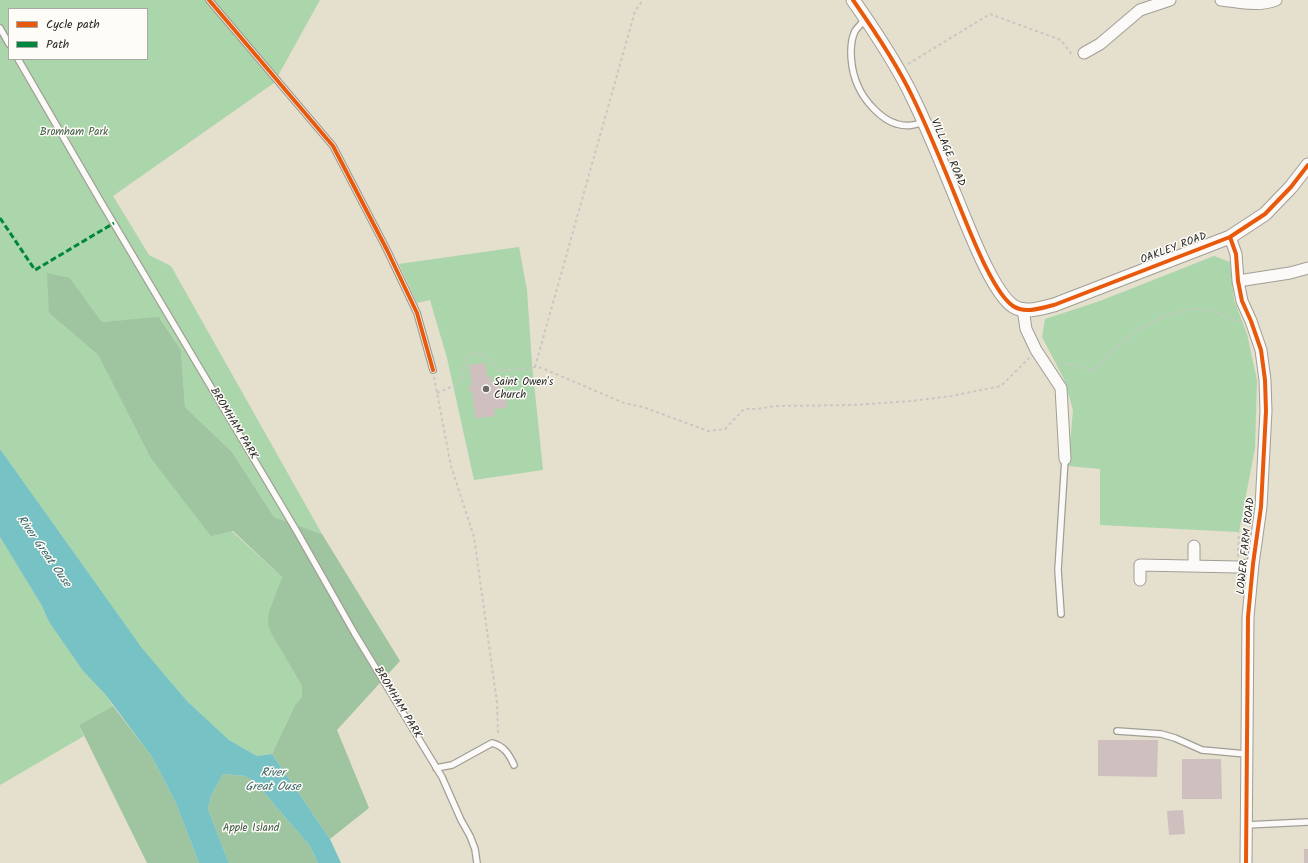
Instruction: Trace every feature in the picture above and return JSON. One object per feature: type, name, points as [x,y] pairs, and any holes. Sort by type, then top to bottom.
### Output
[{"type":"street","points":[[1084,54],[1100,44],[1140,10],[1170,0]]},
{"type":"street","points":[[1221,0],[1256,4],[1269,3],[1276,0]]},
{"type":"street","name":"VILLAGE ROAD","points":[[855,1],[913,97],[979,252],[998,288],[1005,299],[1014,306],[1023,309]]},
{"type":"street","name":"OAKLEY ROAD","points":[[1023,309],[1031,310],[1054,305],[1230,237],[1265,214],[1291,187],[1308,165]]},
{"type":"street","name":"LOWER FARM ROAD","points":[[1230,237],[1236,254],[1238,281],[1242,301],[1261,350],[1265,380],[1266,411],[1261,507],[1253,564],[1248,617],[1245,825],[1246,863]]},
{"type":"street","points":[[1238,281],[1276,276],[1308,268]]},
{"type":"street","points":[[1023,309],[1026,329],[1036,350],[1061,388],[1065,459]]},
{"type":"street","points":[[1194,546],[1194,566]]},
{"type":"street","points":[[1140,580],[1140,566],[1238,567],[1253,564]]},
{"type":"lane","points":[[209,0],[333,146],[387,250],[417,313],[433,370]]},
{"type":"lane","points":[[865,19],[855,31],[852,43],[851,58],[858,86],[873,107],[895,124],[913,126],[924,122]]},
{"type":"lane","points":[[0,28],[8,42]]},
{"type":"lane","name":"BROMHAM PARK","points":[[19,60],[355,634],[436,768],[470,836],[475,849],[477,863]]},
{"type":"lane","points":[[1061,614],[1058,570],[1065,459]]},
{"type":"lane","points":[[1117,731],[1156,733],[1175,738],[1202,750],[1246,754]]},
{"type":"lane","points":[[436,768],[452,765],[492,743],[505,750],[514,765]]},
{"type":"lane","points":[[1245,825],[1308,822]]},
{"type":"path","points":[[535,367],[635,11],[643,0]]},
{"type":"path","points":[[898,70],[990,14],[1061,40],[1075,59],[1084,54]]},
{"type":"path","points":[[1046,364],[1059,363],[1076,365],[1093,371],[1103,362],[1108,354],[1132,334],[1164,316],[1192,309],[1211,310],[1236,321],[1251,321]]},
{"type":"path","points":[[437,392],[453,386],[463,379],[465,361],[472,353],[484,355],[494,362],[499,370],[515,370],[535,367],[542,368],[624,403],[642,407],[708,431],[725,429],[744,408],[756,409],[775,406],[911,401],[951,396],[1001,386],[1036,350]]},
{"type":"path","points":[[433,370],[451,466],[474,537],[498,703],[498,732],[492,743]]},
{"type":"path","points":[[1238,567],[1239,532]]},
{"type":"green space","name":"Bromham Park","points":[[0,0],[320,0],[274,83],[113,196],[149,255],[171,266],[322,534],[274,517],[232,452],[185,407],[181,350],[160,318],[102,322],[70,278],[49,313],[98,355],[150,457],[282,577],[270,612],[272,635],[302,686],[302,697],[295,705],[272,754],[257,756],[229,740],[187,701],[142,648],[0,449]]},
{"type":"green space","points":[[519,247],[527,290],[532,364],[543,470],[474,480],[447,358],[430,300],[417,303],[399,264]]},
{"type":"green space","points":[[1214,256],[1230,262],[1234,300],[1247,334],[1257,380],[1255,448],[1239,532],[1100,525],[1100,469],[1068,466],[1073,410],[1064,379],[1042,337],[1045,319],[1100,301]]},
{"type":"green space","points":[[47,273],[70,278],[102,322],[159,317],[181,350],[185,407],[232,452],[274,517],[322,534],[400,661],[337,730],[369,808],[330,839],[272,754],[295,705],[302,697],[302,686],[272,635],[268,624],[269,612],[282,577],[233,531],[211,536],[150,457],[98,355],[49,313]]},
{"type":"green space","points":[[0,537],[42,606],[49,622],[83,671],[105,694],[113,706],[79,725],[84,736],[0,785]]},
{"type":"green space","points":[[113,706],[152,757],[175,801],[199,863],[147,863],[79,725]]},
{"type":"green space","name":"Apple Island","points":[[223,774],[245,776],[254,781],[310,846],[318,863],[230,863],[208,809],[211,796]]},
{"type":"water","name":"River Great Ouse","points":[[0,449],[142,648],[187,701],[229,740],[257,756],[272,754],[330,839],[341,863],[318,863],[310,846],[254,781],[245,776],[223,774],[211,796],[208,809],[230,863],[199,863],[175,801],[152,757],[105,694],[83,671],[49,622],[42,606],[0,537]]},
{"type":"building","name":"Saint Owen's Church","points":[[485,363],[487,377],[491,376],[492,384],[498,383],[498,386],[502,385],[507,408],[494,409],[495,416],[476,418],[472,392],[470,392],[469,386],[472,385],[469,365]]},
{"type":"building","points":[[1098,740],[1158,740],[1157,777],[1098,776]]},
{"type":"building","points":[[1182,759],[1221,759],[1222,799],[1182,799]]},
{"type":"building","points":[[1183,810],[1185,834],[1169,835],[1167,811]]},
{"type":"building","points":[[1304,849],[1308,849],[1308,863],[1304,863]]},
{"type":"marked path","points":[[0,218],[35,270],[114,223]]},
{"type":"cycle path","points":[[209,0],[333,146],[387,250],[417,313],[433,370]]},
{"type":"cycle path","points":[[853,0],[885,48],[907,86],[926,126],[990,276],[1005,299],[1013,306],[1023,310],[1033,310],[1054,305],[1230,237],[1265,214],[1291,187],[1308,165]]},
{"type":"cycle path","points":[[1230,237],[1236,254],[1238,281],[1242,301],[1261,350],[1265,380],[1266,411],[1261,507],[1253,564],[1248,617],[1246,863]]},
{"type":"place","name":"Saint Owen's Church","points":[[486,389]]}]
